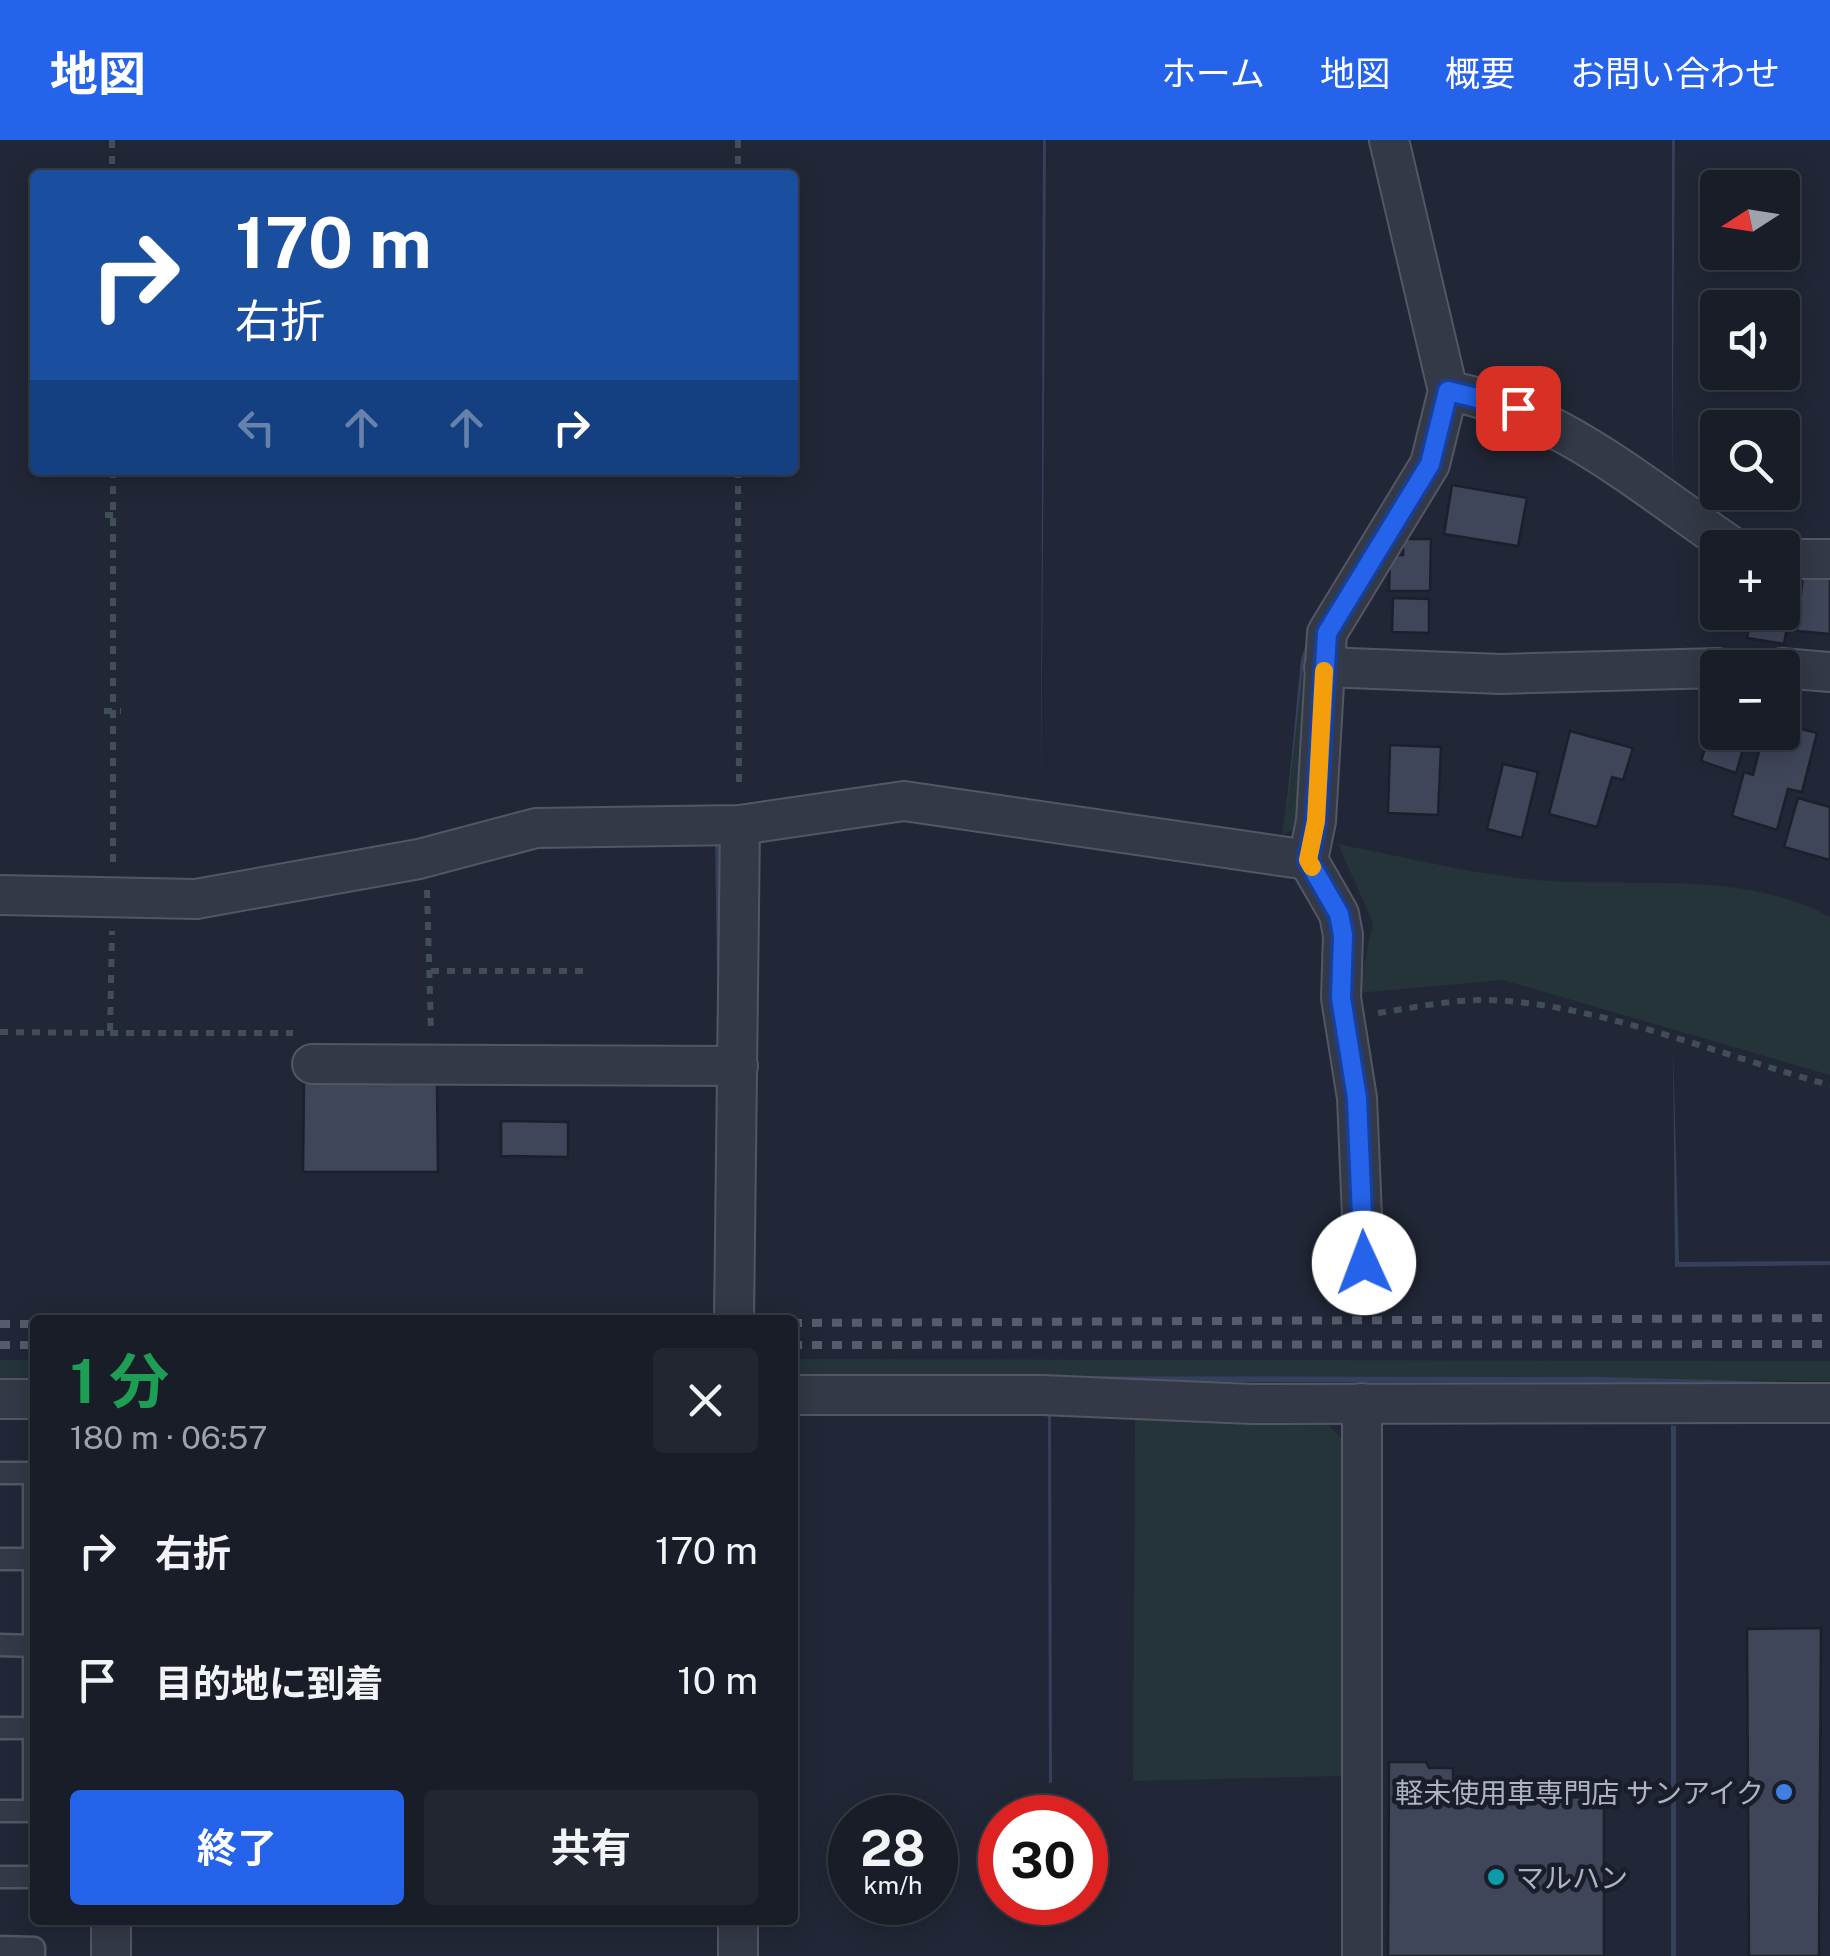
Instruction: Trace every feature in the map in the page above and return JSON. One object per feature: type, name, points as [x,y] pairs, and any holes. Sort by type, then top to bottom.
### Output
[{"type":"street","points":[[1364,1263],[1357,1098],[1343,1018],[1343,935],[1339,914],[1308,860],[1316,821],[1323,650],[1335,614],[1430,464],[1448,391],[1388,140]]},
{"type":"street","points":[[1448,391],[1518,408],[1707,530]]},
{"type":"street","points":[[1800,558],[1830,559]]},
{"type":"street","points":[[1324,667],[1502,674],[1700,668]]},
{"type":"street","points":[[1800,670],[1830,672]]},
{"type":"street","points":[[0,895],[212,897],[426,857],[536,828],[740,825],[904,801],[1308,860]]},
{"type":"street","points":[[734,1315],[740,825]]},
{"type":"street","points":[[312,1064],[738,1066]]},
{"type":"street","points":[[798,1395],[1042,1394],[1252,1404],[1830,1403]]},
{"type":"street","points":[[0,1399],[30,1399]]},
{"type":"street","points":[[1362,1403],[1362,1956]]},
{"type":"street","points":[[110,1925],[110,1956]]},
{"type":"street","points":[[738,1925],[738,1956]]},
{"type":"lane","points":[[0,1473],[30,1473]]},
{"type":"lane","points":[[0,1559],[30,1559]]},
{"type":"lane","points":[[0,1646],[30,1646]]},
{"type":"lane","points":[[0,1728],[30,1728]]},
{"type":"lane","points":[[0,1811],[30,1811]]},
{"type":"lane","points":[[0,1877],[30,1877]]},
{"type":"lane","points":[[0,1947],[34,1948],[34,1956]]},
{"type":"path","points":[[112,140],[112,170]]},
{"type":"path","points":[[738,140],[738,170]]},
{"type":"path","points":[[0,1032],[110,1033],[113,475]]},
{"type":"path","points":[[738,475],[740,825]]},
{"type":"path","points":[[104,515],[120,516]]},
{"type":"path","points":[[104,711],[120,711]]},
{"type":"path","points":[[426,857],[432,1034]]},
{"type":"path","points":[[431,971],[585,971]]},
{"type":"path","points":[[1343,1018],[1460,1001],[1500,1002],[1602,1018],[1830,1085]]},
{"type":"shaded area","points":[[1311,637],[1300,826],[1282,835],[1304,661]]},
{"type":"shaded area","points":[[1338,844],[1527,879],[1720,886],[1794,901],[1830,917],[1830,1075],[1503,980],[1358,993],[1373,923]]},
{"type":"shaded area","points":[[798,1359],[1830,1361],[1830,1381],[798,1376]]},
{"type":"shaded area","points":[[0,1360],[30,1360],[30,1380],[0,1380]]},
{"type":"shaded area","points":[[1105,1382],[1681,1382],[1281,1388]]},
{"type":"shaded area","points":[[1135,1414],[1323,1419],[1343,1440],[1341,1776],[1133,1781]]},
{"type":"water","points":[[1043,140],[1046,140],[1041,803]]},
{"type":"water","points":[[1672,140],[1675,140],[1672,492]]},
{"type":"water","points":[[1432,374],[1423,449],[1311,637],[1304,661],[1286,816],[1301,659],[1309,635],[1419,446]]},
{"type":"water","points":[[715,832],[719,835],[718,1043]]},
{"type":"water","points":[[1673,1047],[1679,1262],[1830,1261],[1830,1265],[1675,1267]]},
{"type":"water","points":[[798,1376],[1602,1377],[1830,1383],[798,1381]]},
{"type":"water","points":[[1051,1413],[1052,1783],[1049,1783],[1048,1414]]},
{"type":"water","points":[[1671,1425],[1676,1426],[1676,1956],[1671,1956]]},
{"type":"building","points":[[1452,485],[1527,498],[1518,546],[1444,534]]},
{"type":"building","points":[[1403,539],[1431,539],[1430,591],[1389,591],[1390,555],[1403,555]]},
{"type":"building","points":[[1804,566],[1830,569],[1830,634],[1797,631]]},
{"type":"building","points":[[1393,598],[1429,599],[1429,633],[1392,632]]},
{"type":"building","points":[[1749,630],[1787,630],[1784,644],[1747,638]]},
{"type":"building","points":[[1800,729],[1817,733],[1802,792],[1788,789],[1777,830],[1732,816],[1744,772],[1753,775],[1759,750],[1800,750]]},
{"type":"building","points":[[1570,731],[1633,748],[1623,780],[1612,777],[1597,827],[1549,814]]},
{"type":"building","points":[[1390,745],[1441,747],[1438,815],[1388,813]]},
{"type":"building","points":[[1704,750],[1743,750],[1736,773],[1701,761]]},
{"type":"building","points":[[1503,764],[1538,772],[1522,838],[1487,829]]},
{"type":"building","points":[[1798,798],[1830,807],[1830,860],[1784,847]]},
{"type":"building","points":[[304,1081],[437,1081],[438,1172],[303,1172]]},
{"type":"building","points":[[501,1121],[568,1122],[568,1157],[501,1156]]},
{"type":"building","name":"軽未使用車専門店 サンアイク","points":[[1821,1628],[1819,1956],[1749,1956],[1747,1629]]},
{"type":"building","name":"マルハン","points":[[1389,1762],[1426,1762],[1429,1768],[1453,1768],[1453,1793],[1424,1793],[1424,1799],[1604,1797],[1604,1956],[1388,1956]]},
{"type":"railway","points":[[798,1323],[1830,1318]]},
{"type":"railway","points":[[0,1324],[30,1324]]},
{"type":"railway","points":[[798,1345],[1830,1344]]},
{"type":"railway","points":[[0,1345],[30,1345]]},
{"type":"slow traffic","points":[[1312,867],[1308,860],[1316,821],[1324,671]]},
{"type":"place","name":"軽未使用車専門店 サンアイク","points":[[1784,1792]]},
{"type":"place","name":"マルハン","points":[[1496,1877]]},
{"type":"route","points":[[1364,1263],[1357,1098],[1341,998],[1343,935],[1339,914],[1308,860],[1316,821],[1323,650],[1335,614],[1430,464],[1448,391],[1518,408]]}]
